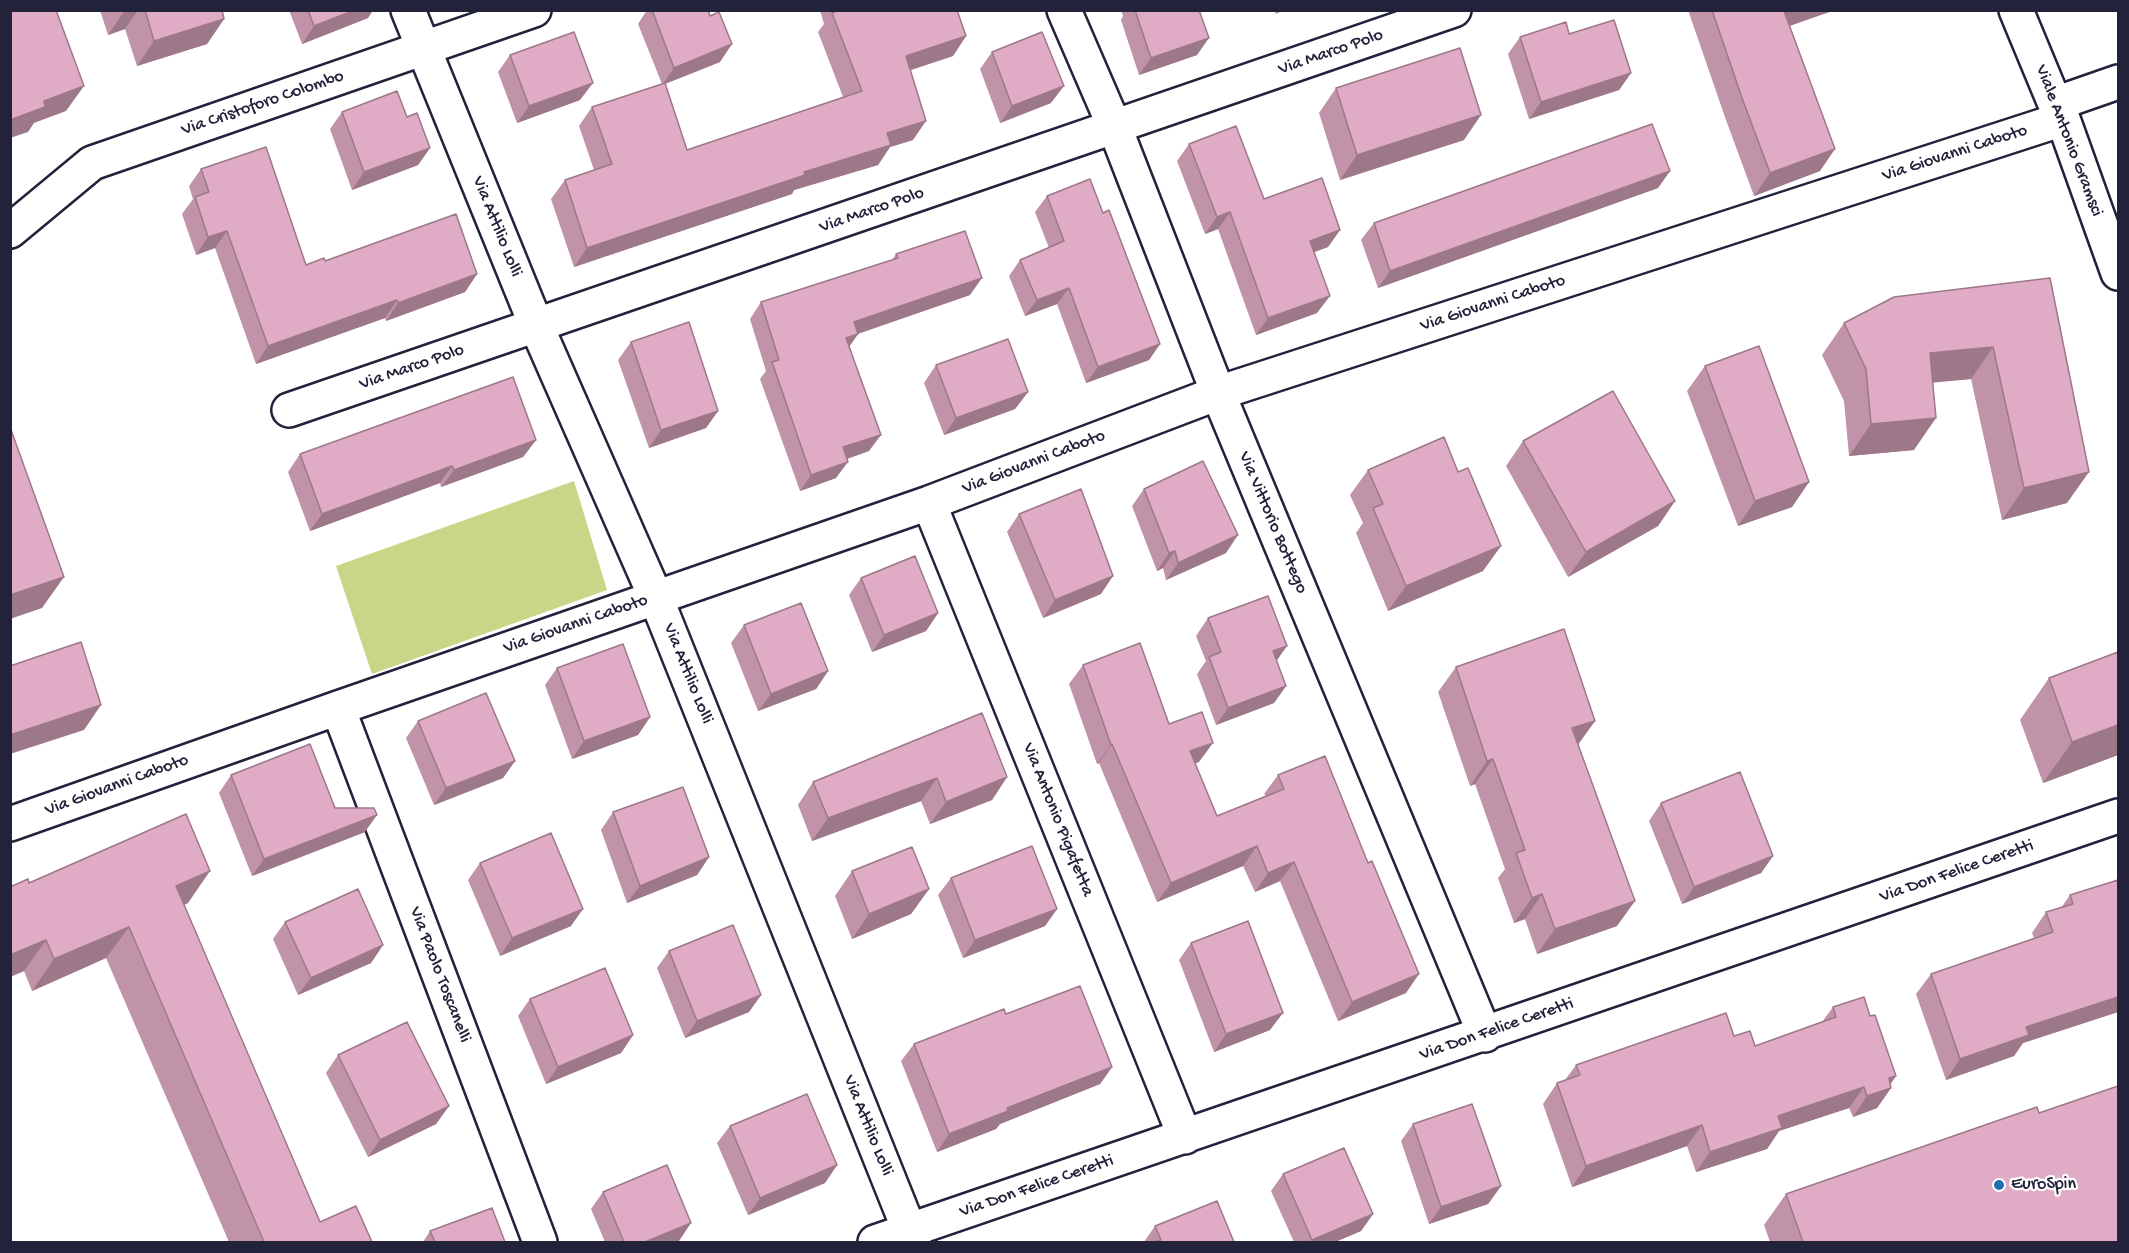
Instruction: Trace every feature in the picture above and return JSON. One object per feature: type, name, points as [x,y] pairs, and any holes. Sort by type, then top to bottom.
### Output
[{"type":"street","name":"Via Attilio Lolli","points":[[408,10],[536,325],[656,598],[912,1237]]},
{"type":"street","name":"Via Cristoforo Colombo","points":[[10,231],[92,163],[534,10]]},
{"type":"street","name":"Via Vittorio Bottego","points":[[1064,10],[1115,128],[1218,393],[1485,1035]]},
{"type":"street","name":"Via Marco Polo","points":[[289,411],[1454,10]]},
{"type":"street","name":"Viale Antonio Gramsci","points":[[2016,10],[2059,112],[2118,273]]},
{"type":"street","name":"Via Giovanni Caboto","points":[[10,824],[929,504],[1218,393],[2059,112],[2118,82]]},
{"type":"street","name":"Via Antonio Pigafetta","points":[[929,504],[1185,1137]]},
{"type":"street","name":"Via Paolo Toscanelli","points":[[338,708],[540,1242]]},
{"type":"street","name":"Via Don Felice Ceretti","points":[[875,1242],[912,1237],[1185,1137],[2118,816]]},
{"type":"green space","points":[[574,481],[607,590],[372,674],[336,566]]},
{"type":"building","points":[[10,10],[56,10],[84,86],[44,101],[45,107],[10,120]]},
{"type":"building","points":[[145,10],[222,10],[224,19],[154,41]]},
{"type":"building","points":[[308,10],[355,10],[314,26]]},
{"type":"building","points":[[652,10],[708,10],[710,16],[719,12],[732,44],[674,68]]},
{"type":"building","points":[[838,10],[957,10],[966,36],[906,56],[926,121],[887,133],[891,145],[804,172],[805,175],[587,248],[565,180],[612,164],[592,107],[665,83],[687,150],[862,91],[832,13]]},
{"type":"building","points":[[1135,10],[1199,10],[1209,38],[1151,58]]},
{"type":"building","points":[[1712,10],[1785,10],[1835,149],[1770,173]]},
{"type":"building","points":[[1614,20],[1631,73],[1541,102],[1520,37],[1566,22],[1569,34]]},
{"type":"building","points":[[574,32],[593,83],[529,106],[510,55]]},
{"type":"building","points":[[1042,32],[1064,86],[1012,106],[992,52]]},
{"type":"building","points":[[1460,48],[1481,115],[1357,155],[1336,88]]},
{"type":"building","points":[[397,91],[407,117],[417,113],[430,148],[364,172],[342,112]]},
{"type":"building","points":[[1652,124],[1670,171],[1390,271],[1374,223]]},
{"type":"building","points":[[1236,126],[1264,199],[1322,178],[1340,230],[1310,241],[1330,296],[1268,318],[1230,212],[1217,217],[1189,144]]},
{"type":"building","points":[[266,147],[306,265],[324,258],[325,261],[456,214],[477,274],[268,346],[227,231],[208,237],[195,197],[209,192],[201,169]]},
{"type":"building","points":[[1090,179],[1103,213],[1109,210],[1160,344],[1098,367],[1069,288],[1037,300],[1020,260],[1064,241],[1047,196]]},
{"type":"building","points":[[965,231],[982,278],[854,322],[858,334],[846,338],[881,435],[843,447],[848,462],[811,475],[772,362],[779,360],[761,302],[898,258],[896,254]]},
{"type":"building","points":[[2050,278],[2089,472],[2024,488],[1993,347],[1930,353],[1936,418],[1871,424],[1866,369],[1844,323],[1894,297]]},
{"type":"building","points":[[689,322],[718,411],[661,430],[631,342]]},
{"type":"building","points":[[1008,339],[1028,392],[956,418],[936,365]]},
{"type":"building","points":[[1759,346],[1809,482],[1755,501],[1705,366]]},
{"type":"building","points":[[513,377],[536,440],[454,470],[452,466],[322,514],[300,454]]},
{"type":"building","points":[[1613,391],[1675,501],[1586,552],[1523,441]]},
{"type":"building","points":[[10,427],[64,577],[10,595]]},
{"type":"building","points":[[1444,437],[1458,472],[1468,468],[1501,546],[1406,586],[1373,508],[1383,504],[1368,470]]},
{"type":"building","points":[[1203,461],[1238,535],[1178,563],[1175,551],[1169,553],[1144,489]]},
{"type":"building","points":[[1081,489],[1113,576],[1055,600],[1019,514]]},
{"type":"building","points":[[915,556],[938,613],[884,635],[861,578]]},
{"type":"building","points":[[1268,596],[1287,646],[1273,651],[1286,686],[1228,708],[1209,657],[1221,652],[1208,618]]},
{"type":"building","points":[[801,603],[828,671],[771,694],[744,625]]},
{"type":"building","points":[[1564,629],[1595,721],[1572,728],[1635,901],[1555,929],[1542,894],[1532,898],[1516,853],[1525,850],[1493,759],[1487,761],[1456,667]]},
{"type":"building","points":[[81,642],[101,705],[10,735],[10,666]]},
{"type":"building","points":[[1140,643],[1169,724],[1202,712],[1213,743],[1190,751],[1217,816],[1284,789],[1278,775],[1325,756],[1368,863],[1372,861],[1419,974],[1352,1002],[1294,862],[1268,873],[1257,846],[1171,883],[1111,745],[1083,665]]},
{"type":"building","points":[[623,644],[650,717],[584,741],[557,668]]},
{"type":"building","points":[[2118,652],[2118,725],[2072,742],[2049,678]]},
{"type":"building","points":[[486,693],[515,761],[446,788],[418,721]]},
{"type":"building","points":[[982,713],[1007,777],[946,802],[937,778],[828,818],[813,782]]},
{"type":"building","points":[[310,744],[335,808],[374,808],[377,815],[264,859],[231,775]]},
{"type":"building","points":[[1740,772],[1773,856],[1694,887],[1661,803]]},
{"type":"building","points":[[683,787],[709,857],[640,886],[613,812]]},
{"type":"building","points":[[186,814],[210,871],[176,886],[320,1222],[356,1206],[372,1242],[264,1242],[129,927],[54,959],[46,940],[10,955],[10,887],[28,879],[29,883]]},
{"type":"building","points":[[551,833],[583,909],[512,938],[480,863]]},
{"type":"building","points":[[1032,846],[1057,909],[975,940],[951,878]]},
{"type":"building","points":[[912,847],[929,889],[869,914],[852,871]]},
{"type":"building","points":[[2118,880],[2118,997],[2026,1027],[2029,1035],[1960,1059],[1931,974],[2053,932],[2046,912],[2073,904],[2070,895]]},
{"type":"building","points":[[358,889],[383,945],[311,978],[285,922]]},
{"type":"building","points":[[1248,921],[1283,1013],[1226,1034],[1191,943]]},
{"type":"building","points":[[733,925],[761,995],[697,1021],[669,951]]},
{"type":"building","points":[[605,968],[633,1035],[558,1067],[530,999]]},
{"type":"building","points":[[1080,986],[1112,1067],[1007,1108],[1008,1111],[949,1134],[914,1044],[1004,1009],[1006,1014]]},
{"type":"building","points":[[1864,997],[1870,1016],[1875,1015],[1896,1076],[1889,1078],[1891,1088],[1867,1096],[1864,1087],[1778,1116],[1782,1128],[1710,1152],[1702,1125],[1586,1166],[1557,1083],[1580,1075],[1576,1065],[1726,1013],[1734,1036],[1750,1031],[1755,1046],[1836,1017],[1833,1007]]},
{"type":"building","points":[[407,1022],[449,1106],[380,1140],[338,1055]]},
{"type":"building","name":"EuroSpin","points":[[2118,1086],[2118,1242],[1803,1242],[1786,1194],[2037,1107],[2039,1113]]},
{"type":"building","points":[[807,1094],[837,1165],[760,1198],[730,1126]]},
{"type":"building","points":[[1472,1104],[1501,1186],[1441,1207],[1413,1124]]},
{"type":"building","points":[[1344,1148],[1373,1214],[1312,1240],[1283,1174]]},
{"type":"building","points":[[667,1165],[691,1223],[645,1242],[624,1242],[603,1192]]},
{"type":"building","points":[[1217,1201],[1234,1242],[1154,1242],[1161,1240],[1155,1226]]},
{"type":"building","points":[[492,1208],[505,1242],[435,1242],[430,1231]]},
{"type":"place","name":"EuroSpin","points":[[1999,1185]]}]
